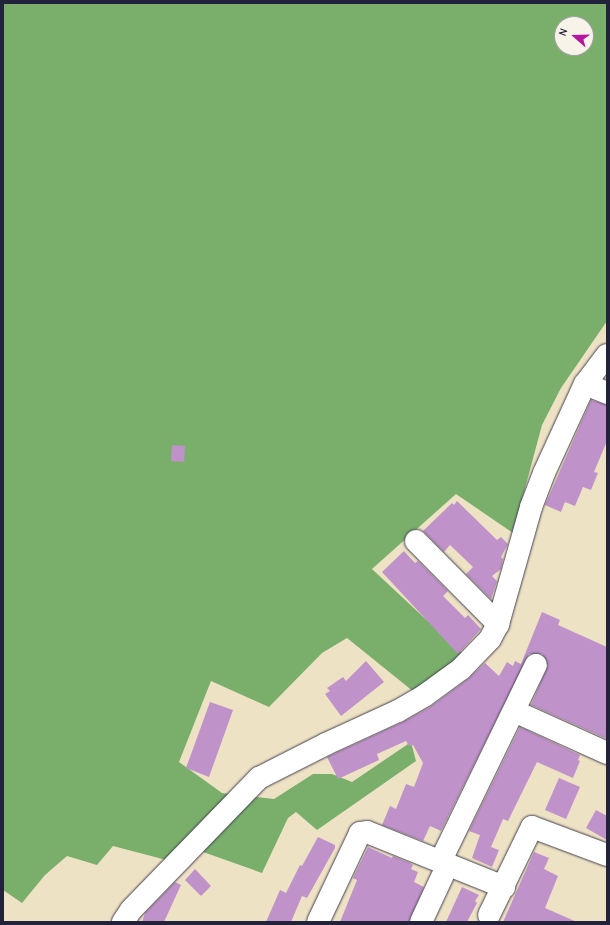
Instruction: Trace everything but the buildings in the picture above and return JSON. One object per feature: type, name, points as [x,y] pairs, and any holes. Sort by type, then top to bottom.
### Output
[{"type":"street","points":[[123,922],[131,910],[259,778],[326,744],[398,711],[424,696],[461,669],[490,639],[498,624],[531,506],[585,384],[607,355]]},
{"type":"street","points":[[585,384],[607,393]]},
{"type":"street","points":[[416,541],[498,624]]},
{"type":"street","points":[[421,922],[447,858],[536,665]]},
{"type":"street","points":[[514,711],[607,753]]},
{"type":"street","points":[[489,915],[532,827],[607,855]]},
{"type":"street","points":[[318,922],[360,833],[367,832],[447,858],[504,887]]},
{"type":"green space","points":[[3,3],[607,3],[607,321],[561,388],[542,425],[513,533],[456,494],[372,569],[463,654],[414,692],[347,638],[322,653],[269,707],[211,681],[179,762],[222,793],[274,799],[313,774],[332,774],[352,782],[411,742],[416,761],[317,830],[296,812],[288,818],[262,873],[189,847],[174,862],[113,846],[97,865],[67,856],[45,875],[22,903],[3,890]]}]
